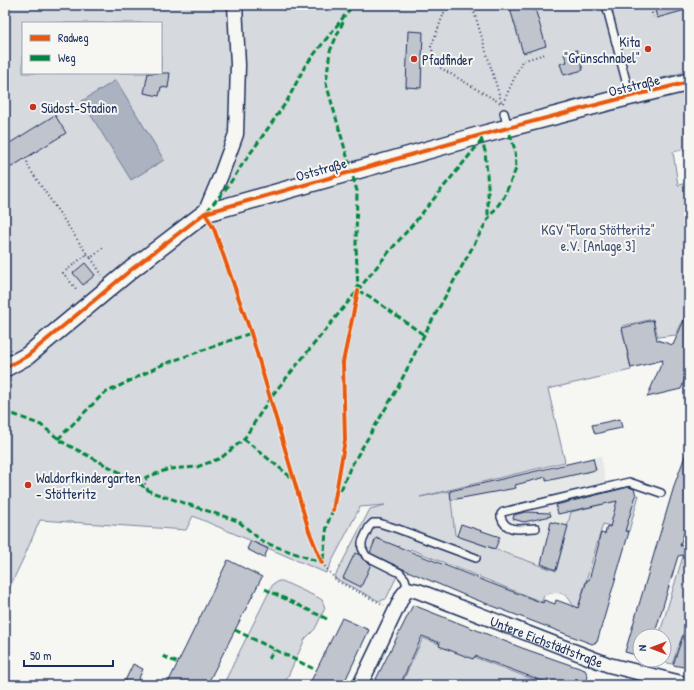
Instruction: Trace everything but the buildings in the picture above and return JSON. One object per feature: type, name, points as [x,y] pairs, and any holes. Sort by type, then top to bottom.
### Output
[{"type":"street","name":"Oststraße","points":[[205,213],[236,134],[238,65],[235,5]]},
{"type":"street","name":"Oststraße","points":[[5,368],[27,356],[132,269],[205,213],[443,146],[506,121],[630,97],[689,82]]},
{"type":"street","points":[[360,685],[403,594],[408,589]]},
{"type":"street","name":"Untere Eichstädtstraße","points":[[408,589],[425,594],[609,665],[689,685]]},
{"type":"lane","points":[[606,5],[630,97]]},
{"type":"lane","points":[[536,528],[516,530],[504,524],[501,514],[503,512],[629,482],[661,493]]},
{"type":"lane","points":[[408,589],[405,579],[400,573],[366,556],[362,548],[362,542],[369,527],[373,524],[379,523],[398,529],[476,558]]},
{"type":"path","points":[[447,5],[432,47],[439,67],[502,104]]},
{"type":"path","points":[[472,5],[502,104]]},
{"type":"path","points":[[650,5],[653,17]]},
{"type":"path","points":[[502,104],[522,61],[545,54]]},
{"type":"path","points":[[26,158],[29,168],[104,278]]},
{"type":"path","points":[[91,258],[104,247]]},
{"type":"path","points":[[76,290],[63,273],[87,254]]},
{"type":"path","points":[[144,488],[147,477]]},
{"type":"path","points":[[322,563],[337,581],[395,611]]},
{"type":"shaded area","points":[[116,80],[164,160],[131,180],[82,101]]},
{"type":"shaded area","points":[[601,456],[609,503],[556,571],[455,535],[450,491]]},
{"type":"green space","name":"KGV \"Flora Stötteritz\" e.V. [Anlage 3]","points":[[5,5],[689,5],[689,71],[567,102],[558,120],[689,88],[689,148],[673,152],[678,185],[689,183],[689,308],[676,335],[658,337],[653,319],[622,326],[631,370],[548,389],[565,462],[420,497],[450,491],[455,535],[556,571],[571,512],[639,495],[629,531],[603,524],[578,608],[573,606],[571,601],[562,593],[544,595],[542,602],[410,549],[386,599],[379,601],[334,578],[370,509],[385,505],[360,507],[326,573],[193,516],[186,530],[40,520],[5,597]]},
{"type":"green space","points":[[689,536],[689,639],[682,637],[672,664],[672,628],[661,628]]},
{"type":"green space","points":[[282,581],[322,600],[325,608],[315,629],[305,639],[284,685],[223,685],[272,586],[274,583]]},
{"type":"green space","points":[[423,638],[548,685],[401,685]]},
{"type":"marked path","points":[[207,211],[228,186],[287,101],[305,66],[353,5]]},
{"type":"marked path","points":[[343,22],[330,51],[326,83],[357,191],[356,245],[358,295]]},
{"type":"marked path","points":[[341,490],[350,468],[396,391],[424,335],[488,219],[504,197],[516,169],[515,150],[508,128]]},
{"type":"marked path","points":[[481,138],[485,151],[488,186],[488,219]]},
{"type":"marked path","points":[[136,481],[169,469],[197,467],[221,458],[244,439],[270,398],[482,140]]},
{"type":"marked path","points":[[358,291],[369,296],[424,335]]},
{"type":"marked path","points":[[58,439],[103,394],[164,364],[251,333]]},
{"type":"marked path","points":[[5,411],[41,425],[64,443],[136,481],[151,492],[238,521],[263,542],[322,563]]},
{"type":"marked path","points":[[244,439],[292,478]]},
{"type":"marked path","points":[[323,559],[327,525],[334,507]]},
{"type":"marked path","points":[[265,589],[327,619]]},
{"type":"marked path","points":[[235,630],[316,670]]},
{"type":"marked path","points":[[269,659],[274,650]]},
{"type":"marked path","points":[[163,656],[178,663]]},
{"type":"cycle path","points":[[5,368],[27,356],[132,269],[205,213],[481,135],[689,82]]},
{"type":"cycle path","points":[[205,213],[214,229],[251,333],[309,531],[322,563]]},
{"type":"cycle path","points":[[333,510],[345,440],[343,362],[358,291]]},
{"type":"place","name":"Kita \"Grünschnabel\"","points":[[648,49]]},
{"type":"place","name":"Pfadfinder","points":[[414,59]]},
{"type":"place","name":"Südost-Stadion","points":[[33,107]]},
{"type":"place","name":"Waldorfkindergarten - Stötteritz","points":[[28,485]]}]
